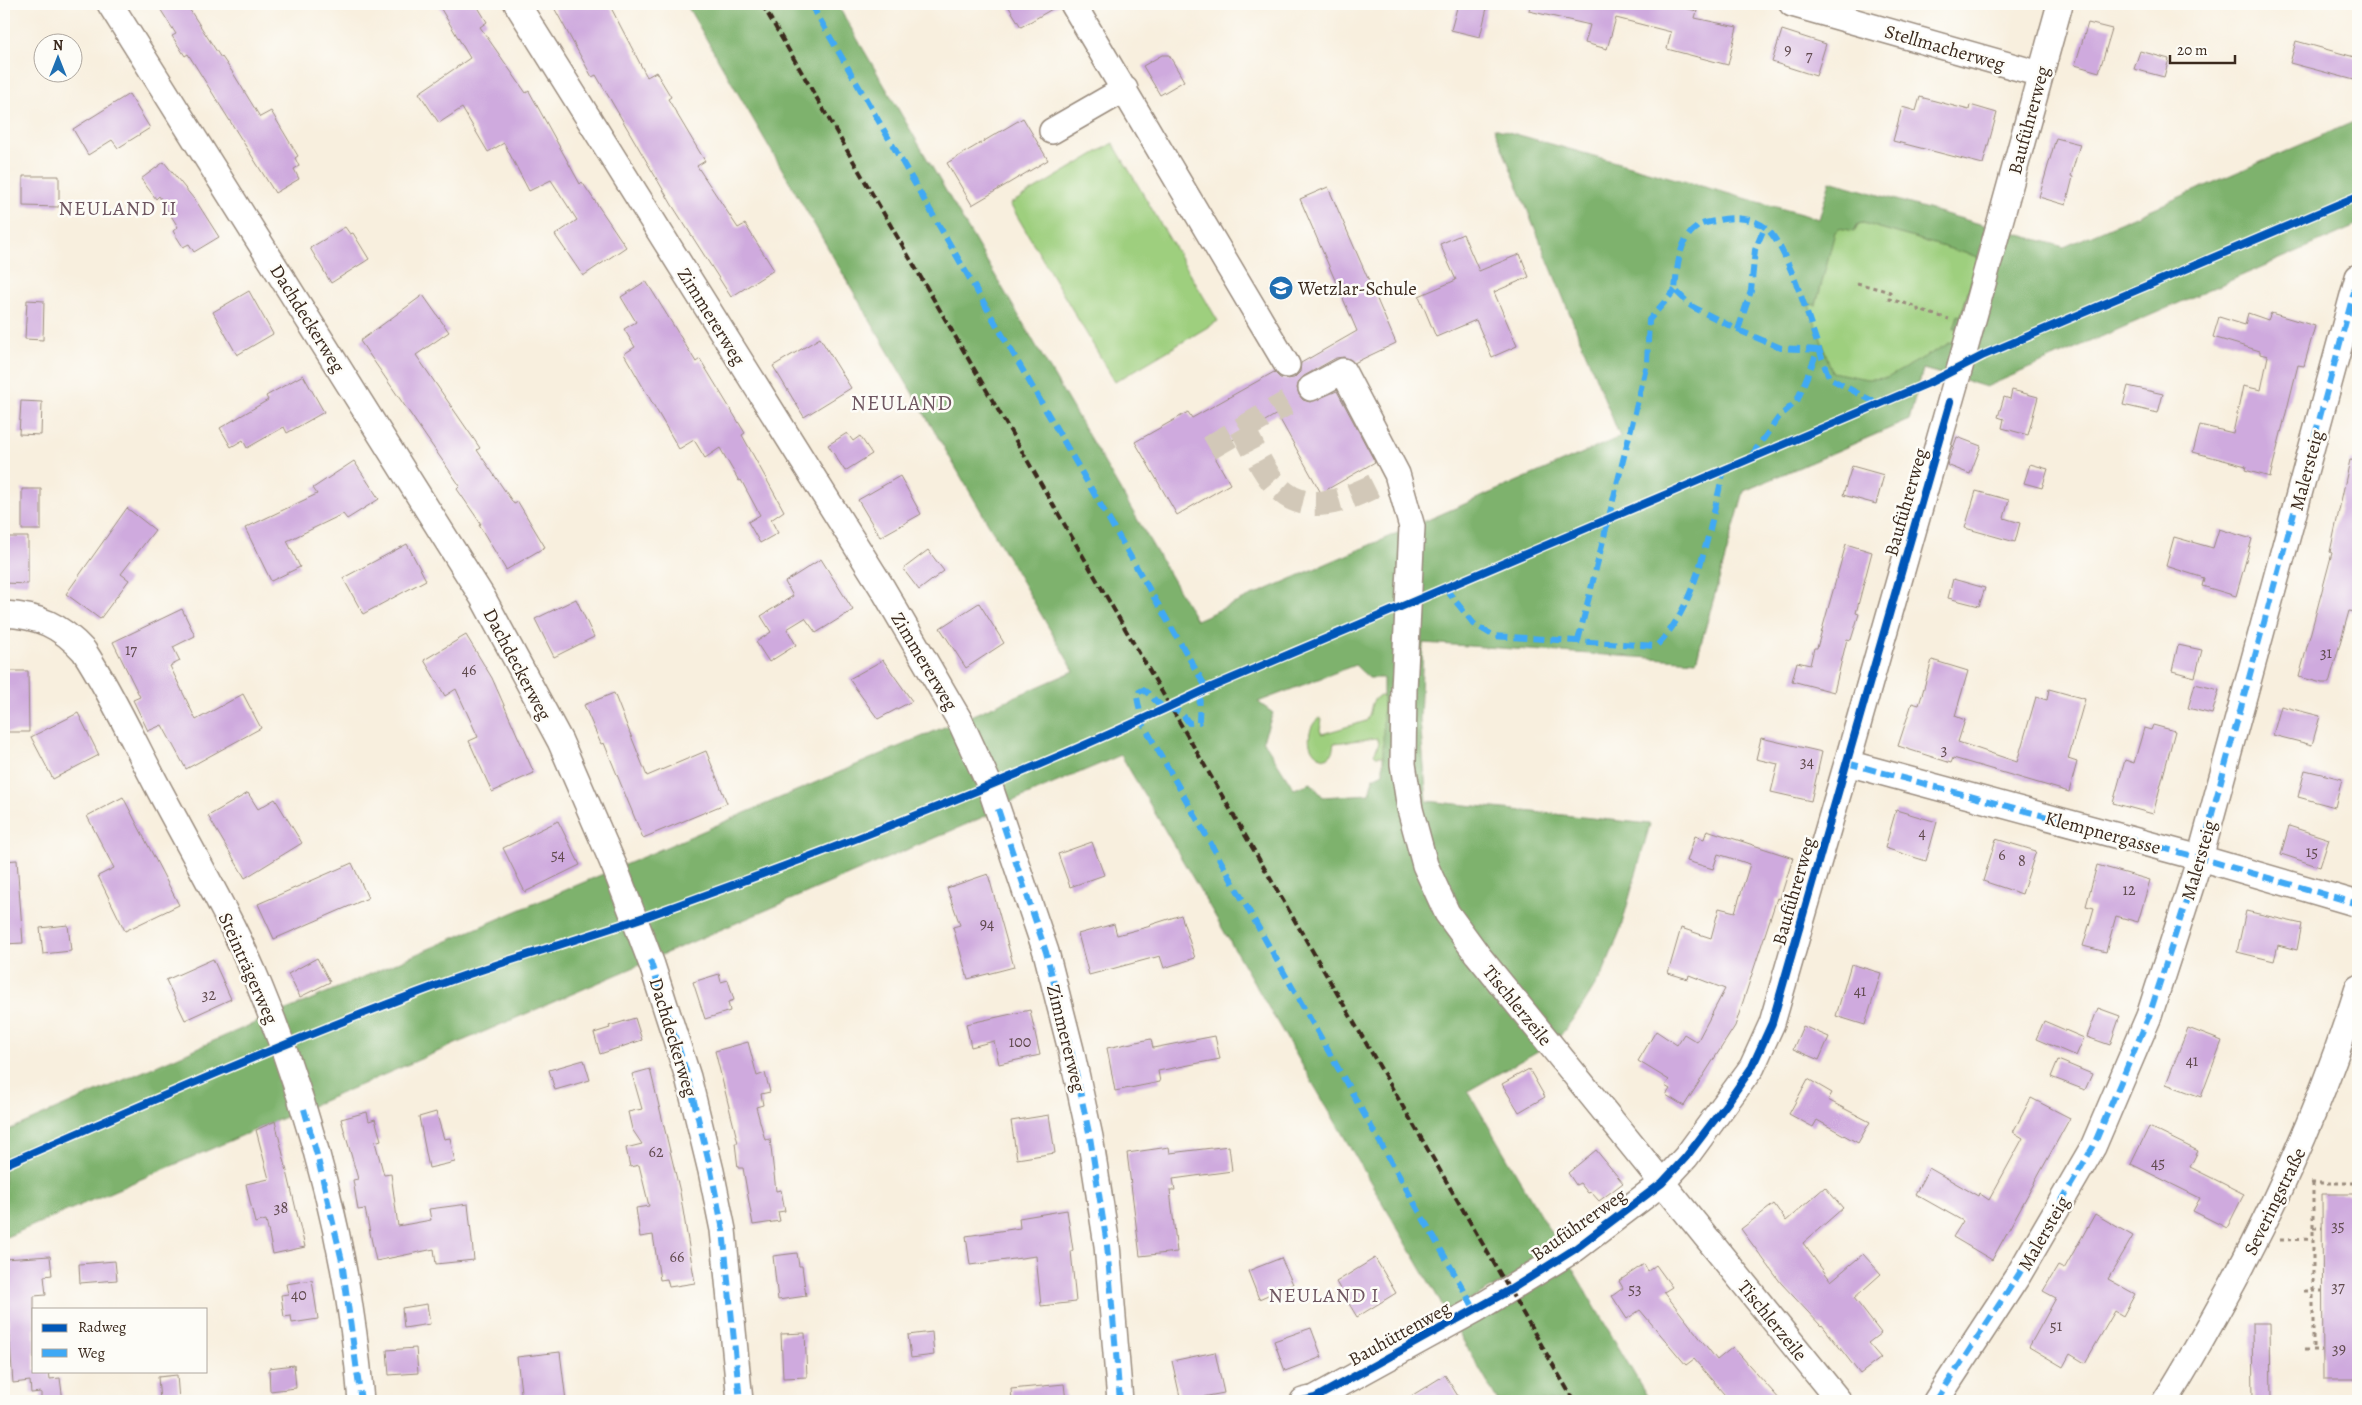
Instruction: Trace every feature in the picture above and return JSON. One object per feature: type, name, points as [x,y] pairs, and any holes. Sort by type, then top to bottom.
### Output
[{"type":"street","name":"Dachdeckerweg","points":[[110,4],[483,598],[560,741],[615,868],[650,960],[688,1077],[723,1230],[740,1401]]},
{"type":"street","name":"Zimmererweg","points":[[517,4],[882,589],[960,721],[989,784],[1046,952],[1071,1050],[1090,1137],[1107,1244],[1120,1401]]},
{"type":"street","points":[[1073,4],[1288,364]]},
{"type":"street","name":"Stellmacherweg","points":[[1792,4],[2040,74]]},
{"type":"street","name":"Bauführerweg","points":[[1510,1290],[1575,1249],[1662,1183],[1686,1157],[1733,1095],[1752,1067],[1772,1023],[1972,325],[2060,4]]},
{"type":"street","points":[[1052,131],[1125,89]]},
{"type":"street","name":"Malersteig","points":[[1936,1401],[2019,1274],[2093,1147],[2149,1016],[2200,858],[2358,277]]},
{"type":"street","name":"Tischlerzeile","points":[[1311,388],[1343,371],[1396,474],[1412,527],[1404,689],[1403,776],[1425,865],[1448,913],[1477,954],[1839,1401]]},
{"type":"street","name":"Steinträgerweg","points":[[4,614],[24,615],[43,620],[69,635],[91,663],[230,922],[259,985],[304,1109],[317,1155],[342,1261],[361,1401]]},
{"type":"street","name":"Klempnergasse","points":[[1847,763],[2200,858],[2358,904]]},
{"type":"street","name":"Severingstraße","points":[[2165,1401],[2180,1379],[2251,1250],[2287,1176],[2302,1143],[2358,988]]},
{"type":"street","name":"Bauhüttenweg","points":[[1312,1400],[1510,1290]]},
{"type":"path","points":[[1857,283],[1890,292],[1888,298],[1918,307],[1918,310],[1972,325]]},
{"type":"path","points":[[2306,1183],[2358,1183]]},
{"type":"path","points":[[2313,1183],[2313,1350]]},
{"type":"path","points":[[2313,1228],[2322,1228]]},
{"type":"path","points":[[2277,1240],[2313,1240]]},
{"type":"path","points":[[2304,1291],[2322,1291]]},
{"type":"path","points":[[2304,1350],[2322,1350]]},
{"type":"green space","points":[[686,4],[837,4],[1196,620],[1620,437],[1494,128],[1819,219],[1830,181],[1987,226],[1956,336],[1958,328],[1954,328],[1958,315],[1961,316],[1978,257],[1863,223],[1858,224],[1854,231],[1839,228],[1835,232],[1816,305],[1809,304],[1832,372],[1867,379],[1887,378],[1955,340],[1945,375],[1923,369],[1909,420],[1744,491],[1696,661],[1423,643],[1420,720],[1427,801],[1650,824],[1620,931],[1603,973],[1582,1007],[1557,1040],[1468,1091],[1561,1250],[1447,1313],[1121,755],[1006,804],[968,717],[1074,671]],"holes":[[[1355,665],[1369,678],[1383,678],[1383,773],[1373,778],[1369,794],[1323,797],[1311,783],[1294,789],[1263,740],[1273,713],[1258,702]]]},
{"type":"green space","points":[[2358,120],[2358,225],[1986,387],[1964,380],[2006,231],[2064,247]]},
{"type":"green space","points":[[1113,143],[1218,321],[1115,382],[1010,204]]},
{"type":"green space","points":[[1863,223],[1979,257],[1945,375],[1923,369],[1909,420],[1744,491],[1696,661],[1430,519],[1824,350],[1808,303],[1816,305],[1835,231],[1839,228],[1855,230],[1858,224]]},
{"type":"green space","points":[[1377,697],[1385,697],[1385,756],[1376,756],[1374,754],[1379,743],[1377,738],[1334,743],[1332,754],[1327,758],[1315,753],[1311,748],[1309,735],[1314,723],[1319,718],[1322,720],[1320,730],[1322,734],[1366,721],[1372,703]]},
{"type":"green space","points":[[949,725],[974,778],[988,815],[657,957],[622,866]]},
{"type":"green space","points":[[610,871],[644,963],[309,1107],[277,1014]]},
{"type":"green space","points":[[264,1019],[297,1112],[4,1238],[4,1132]]},
{"type":"green space","points":[[1568,1261],[1650,1401],[1498,1401],[1457,1330]]},
{"type":"building","points":[[157,4],[186,4],[233,73],[260,117],[271,111],[298,156],[295,158],[299,166],[294,169],[299,179],[275,193],[188,54],[185,56],[172,36],[176,34]]},
{"type":"building","points":[[438,4],[476,4],[487,22],[480,27],[526,93],[529,91],[580,184],[582,182],[626,247],[583,276],[555,235],[577,220],[551,180],[529,191],[504,143],[488,152],[462,108],[439,123],[419,93],[470,58]]},
{"type":"building","points":[[552,4],[609,4],[647,77],[656,72],[671,97],[668,99],[705,161],[697,166],[738,228],[745,224],[774,270],[731,297],[672,205],[596,75],[592,77]]},
{"type":"building","points":[[1007,4],[1059,4],[1059,5],[1021,27]]},
{"type":"building","points":[[1458,4],[1488,4],[1480,37],[1451,30]]},
{"type":"building","points":[[1530,4],[1667,4],[1697,11],[1695,18],[1737,27],[1728,65],[1667,49],[1671,32],[1616,18],[1607,49],[1585,43],[1590,25],[1529,11]]},
{"type":"building","points":[[2088,23],[2112,29],[2099,72],[2075,65]]},
{"type":"building","points":[[1782,30],[1826,44],[1816,76],[1772,62]]},
{"type":"building","points":[[2296,41],[2358,58],[2358,81],[2290,63]]},
{"type":"building","points":[[2140,51],[2169,59],[2164,77],[2134,69]]},
{"type":"building","points":[[1162,55],[1169,55],[1184,81],[1160,95],[1143,66]]},
{"type":"building","points":[[129,94],[150,128],[118,148],[112,140],[88,155],[73,129]]},
{"type":"building","points":[[1920,97],[1969,110],[1970,105],[1997,113],[1983,164],[1893,141],[1902,107],[1916,111]]},
{"type":"building","points":[[1023,118],[1048,160],[972,205],[947,163]]},
{"type":"building","points":[[2056,138],[2080,144],[2071,176],[2073,177],[2066,205],[2039,197]]},
{"type":"building","points":[[164,162],[198,204],[219,237],[194,252],[189,244],[183,247],[173,231],[178,227],[159,196],[156,199],[141,179]]},
{"type":"building","points":[[23,176],[59,176],[59,207],[23,206]]},
{"type":"building","points":[[1328,187],[1396,343],[1354,363],[1344,357],[1336,358],[1304,376],[1299,381],[1297,388],[1303,400],[1310,402],[1337,391],[1375,462],[1321,493],[1277,414],[1212,452],[1230,484],[1177,515],[1135,442],[1188,412],[1192,418],[1274,372],[1280,378],[1294,378],[1300,372],[1301,363],[1357,331],[1300,199]]},
{"type":"building","points":[[345,227],[350,234],[353,233],[369,259],[331,283],[310,248]]},
{"type":"building","points":[[1463,234],[1479,271],[1520,254],[1529,277],[1494,292],[1517,346],[1492,357],[1476,320],[1436,337],[1419,296],[1456,280],[1440,244]]},
{"type":"building","points":[[646,281],[696,362],[700,359],[745,433],[742,435],[784,511],[771,520],[778,533],[760,543],[748,522],[760,515],[741,480],[739,481],[720,448],[705,458],[694,440],[679,449],[624,354],[635,347],[624,329],[636,322],[621,297]]},
{"type":"building","points":[[249,291],[273,334],[237,355],[213,312]]},
{"type":"building","points":[[423,295],[449,332],[416,355],[480,448],[477,450],[514,504],[518,502],[545,547],[506,570],[479,525],[481,524],[457,489],[460,486],[360,341]]},
{"type":"building","points":[[27,300],[44,301],[43,340],[25,339]]},
{"type":"building","points":[[2248,313],[2268,320],[2271,313],[2315,326],[2304,366],[2298,365],[2270,477],[2245,470],[2246,466],[2193,452],[2200,425],[2233,433],[2243,386],[2261,390],[2268,356],[2260,354],[2260,351],[2213,337],[2219,317],[2245,325]]},
{"type":"building","points":[[820,338],[851,388],[804,417],[773,366]]},
{"type":"building","points":[[303,375],[324,412],[287,433],[284,427],[247,448],[243,440],[231,447],[220,428],[268,400],[266,396]]},
{"type":"building","points":[[2128,386],[2163,394],[2158,413],[2123,405]]},
{"type":"building","points":[[2012,390],[2038,397],[2028,435],[2002,428],[2004,419],[1998,417],[2004,397],[2010,399]]},
{"type":"building","points":[[21,401],[42,402],[41,435],[19,434]]},
{"type":"building","points":[[847,433],[853,441],[860,436],[872,454],[845,471],[828,445]]},
{"type":"building","points":[[1957,437],[1981,446],[1970,474],[1947,465]]},
{"type":"building","points":[[2350,460],[2358,461],[2358,602],[2356,612],[2349,611],[2329,683],[2322,683],[2299,677],[2332,553],[2330,552]]},
{"type":"building","points":[[354,461],[379,499],[347,519],[343,514],[287,541],[300,567],[271,581],[245,528],[317,494],[313,488]]},
{"type":"building","points":[[2030,464],[2048,469],[2042,488],[2024,483]]},
{"type":"building","points":[[1852,466],[1884,475],[1876,504],[1843,495]]},
{"type":"building","points":[[900,476],[921,514],[880,537],[858,500]]},
{"type":"building","points":[[22,489],[41,489],[41,530],[22,530]]},
{"type":"building","points":[[1976,491],[2009,500],[2004,518],[2020,523],[2015,542],[1965,528]]},
{"type":"building","points":[[127,508],[155,530],[121,574],[129,580],[100,619],[66,594]]},
{"type":"building","points":[[2219,529],[2252,539],[2236,596],[2202,586],[2204,578],[2166,566],[2174,537],[2213,548]]},
{"type":"building","points":[[4,537],[28,537],[28,584],[4,583]]},
{"type":"building","points":[[407,544],[426,580],[363,614],[343,578]]},
{"type":"building","points":[[1846,544],[1872,552],[1856,613],[1859,614],[1851,640],[1847,639],[1834,692],[1792,681],[1797,662],[1810,665],[1814,648],[1817,648]]},
{"type":"building","points":[[928,550],[944,571],[919,590],[903,569]]},
{"type":"building","points":[[821,559],[853,610],[816,633],[805,618],[787,629],[796,645],[769,662],[756,642],[771,632],[761,616],[793,596],[785,582]]},
{"type":"building","points":[[1953,579],[1985,588],[1979,606],[1948,598]]},
{"type":"building","points":[[576,599],[594,637],[554,657],[535,619]]},
{"type":"building","points":[[979,603],[1004,643],[966,668],[940,628]]},
{"type":"building","points":[[182,609],[195,636],[173,647],[180,661],[170,666],[196,720],[243,694],[261,728],[186,769],[162,725],[148,731],[133,700],[140,697],[113,642]]},
{"type":"building","points":[[466,635],[492,678],[534,773],[492,792],[469,741],[478,737],[456,689],[445,696],[424,660]]},
{"type":"building","points":[[2178,645],[2202,650],[2195,677],[2172,671]]},
{"type":"building","points":[[883,660],[912,701],[878,719],[849,679]]},
{"type":"building","points":[[1932,660],[1968,671],[1955,716],[1965,720],[1958,742],[2017,762],[2036,697],[2047,700],[2049,689],[2085,699],[2068,759],[2077,762],[2069,792],[1953,758],[1951,763],[1898,746],[1912,703],[1919,705]]},
{"type":"building","points":[[4,671],[28,671],[29,732],[4,732]]},
{"type":"building","points":[[2195,684],[2219,690],[2212,714],[2188,708]]},
{"type":"building","points":[[614,693],[647,776],[706,751],[727,803],[643,838],[604,743],[601,744],[584,705]]},
{"type":"building","points":[[2281,706],[2320,716],[2312,745],[2273,735]]},
{"type":"building","points":[[78,713],[99,755],[53,779],[31,737]]},
{"type":"building","points":[[2153,725],[2175,731],[2153,814],[2113,803],[2125,760],[2134,763],[2144,728],[2151,730]]},
{"type":"building","points":[[1761,738],[1822,752],[1811,801],[1771,792],[1778,764],[1756,759]]},
{"type":"building","points":[[2305,770],[2342,779],[2335,807],[2298,797]]},
{"type":"building","points":[[248,793],[258,809],[275,799],[302,843],[245,878],[208,816]]},
{"type":"building","points":[[123,797],[179,905],[125,931],[98,876],[114,868],[87,816]]},
{"type":"building","points":[[1896,810],[1937,822],[1926,861],[1885,848]]},
{"type":"building","points":[[558,821],[580,865],[525,892],[503,848]]},
{"type":"building","points":[[2289,826],[2329,839],[2320,867],[2281,854]]},
{"type":"building","points":[[1707,830],[1793,858],[1780,899],[1777,898],[1735,1026],[1684,1106],[1666,1095],[1670,1089],[1665,1086],[1669,1080],[1638,1061],[1656,1031],[1677,1045],[1684,1034],[1697,1042],[1725,989],[1689,975],[1688,979],[1668,973],[1681,928],[1711,938],[1719,908],[1735,912],[1750,864],[1718,854],[1713,869],[1687,861],[1695,836],[1704,839]]},
{"type":"building","points":[[1996,839],[2036,851],[2022,894],[1983,881]]},
{"type":"building","points":[[1092,842],[1104,875],[1070,887],[1058,854]]},
{"type":"building","points":[[17,860],[23,943],[4,944],[4,861]]},
{"type":"building","points":[[352,863],[368,898],[274,939],[258,904]]},
{"type":"building","points":[[2097,865],[2150,880],[2138,922],[2116,916],[2106,952],[2083,946],[2094,908],[2086,906]]},
{"type":"building","points":[[988,874],[1014,967],[968,979],[953,927],[960,925],[947,888]]},
{"type":"building","points":[[2246,911],[2302,924],[2297,950],[2278,945],[2274,961],[2237,952]]},
{"type":"building","points":[[1181,915],[1195,958],[1164,968],[1160,956],[1089,975],[1078,934],[1114,924],[1117,935],[1151,926]]},
{"type":"building","points":[[68,925],[71,951],[43,954],[40,928]]},
{"type":"building","points":[[317,958],[330,982],[300,997],[288,974]]},
{"type":"building","points":[[213,959],[231,999],[185,1020],[166,980]]},
{"type":"building","points":[[1851,964],[1881,973],[1865,1025],[1836,1016]]},
{"type":"building","points":[[719,974],[721,982],[728,980],[734,1000],[728,1002],[730,1011],[705,1019],[693,982]]},
{"type":"building","points":[[2098,1008],[2120,1016],[2110,1045],[2087,1037]]},
{"type":"building","points":[[1030,1010],[1040,1055],[999,1064],[994,1041],[971,1047],[966,1024]]},
{"type":"building","points":[[635,1018],[642,1040],[600,1054],[594,1033]]},
{"type":"building","points":[[2044,1021],[2084,1038],[2076,1056],[2036,1039]]},
{"type":"building","points":[[1803,1026],[1829,1037],[1819,1060],[1793,1049]]},
{"type":"building","points":[[2188,1028],[2222,1041],[2201,1097],[2166,1084]]},
{"type":"building","points":[[1215,1036],[1220,1059],[1158,1071],[1160,1082],[1115,1091],[1107,1048],[1151,1039],[1153,1048]]},
{"type":"building","points":[[748,1042],[757,1076],[765,1073],[770,1092],[761,1094],[763,1105],[756,1107],[765,1140],[770,1139],[776,1191],[781,1190],[785,1211],[778,1212],[780,1221],[753,1225],[743,1168],[738,1168],[735,1143],[738,1143],[715,1051]]},
{"type":"building","points":[[584,1060],[590,1080],[555,1090],[549,1070]]},
{"type":"building","points":[[2058,1060],[2092,1074],[2085,1090],[2051,1077]]},
{"type":"building","points":[[650,1069],[680,1192],[695,1283],[669,1287],[667,1279],[660,1280],[653,1235],[640,1237],[636,1208],[649,1206],[639,1165],[630,1167],[626,1148],[642,1144],[632,1129],[628,1112],[642,1109],[632,1074]]},
{"type":"building","points":[[1529,1069],[1545,1097],[1519,1112],[1502,1084]]},
{"type":"building","points":[[1808,1079],[1832,1093],[1828,1100],[1870,1122],[1858,1143],[1817,1120],[1813,1127],[1789,1114]]},
{"type":"building","points":[[2031,1098],[2070,1118],[1992,1260],[1953,1237],[1963,1221],[1915,1194],[1929,1168],[1978,1196],[1979,1193],[1989,1200],[2023,1138],[2013,1132]]},
{"type":"building","points":[[367,1112],[369,1121],[375,1119],[381,1140],[375,1142],[384,1175],[391,1174],[398,1226],[431,1220],[429,1209],[468,1204],[474,1260],[436,1264],[434,1249],[376,1261],[365,1209],[358,1210],[353,1180],[358,1179],[341,1119]]},
{"type":"building","points":[[436,1112],[444,1139],[450,1138],[455,1162],[429,1168],[419,1117]]},
{"type":"building","points":[[1049,1115],[1055,1153],[1017,1159],[1011,1121]]},
{"type":"building","points":[[275,1121],[305,1247],[273,1254],[266,1220],[255,1223],[246,1184],[269,1179],[256,1130]]},
{"type":"building","points":[[2149,1127],[2198,1151],[2190,1167],[2244,1194],[2227,1228],[2193,1211],[2200,1198],[2131,1164]]},
{"type":"building","points":[[1229,1146],[1232,1171],[1173,1179],[1175,1190],[1170,1190],[1177,1252],[1140,1256],[1127,1153],[1169,1147],[1170,1153]]},
{"type":"building","points":[[1596,1150],[1623,1183],[1599,1201],[1591,1192],[1588,1193],[1580,1183],[1576,1185],[1568,1173]]},
{"type":"building","points":[[1825,1187],[1843,1208],[1803,1243],[1831,1281],[1863,1254],[1881,1274],[1854,1298],[1881,1333],[1868,1343],[1881,1358],[1860,1374],[1822,1325],[1781,1283],[1741,1229],[1774,1204],[1786,1221]]},
{"type":"building","points":[[2322,1194],[2358,1194],[2358,1379],[2323,1379]]},
{"type":"building","points":[[1067,1210],[1073,1250],[1071,1251],[1076,1302],[1041,1306],[1036,1256],[970,1265],[966,1236],[1020,1228],[1019,1218]]},
{"type":"building","points":[[2095,1214],[2133,1236],[2108,1279],[2135,1294],[2123,1316],[2115,1311],[2085,1363],[2070,1354],[2063,1367],[2029,1347],[2056,1298],[2043,1291],[2058,1266],[2064,1269]]},
{"type":"building","points":[[797,1253],[799,1266],[802,1266],[806,1296],[778,1300],[773,1256]]},
{"type":"building","points":[[50,1256],[52,1275],[44,1276],[46,1295],[34,1296],[34,1308],[32,1308],[32,1372],[49,1372],[50,1379],[60,1378],[63,1401],[41,1401],[41,1392],[31,1393],[30,1381],[13,1383],[4,1259]]},
{"type":"building","points":[[1281,1258],[1293,1284],[1259,1299],[1248,1271]]},
{"type":"building","points":[[1375,1258],[1396,1293],[1357,1317],[1336,1282]]},
{"type":"building","points":[[115,1261],[117,1280],[80,1283],[79,1264]]},
{"type":"building","points":[[1644,1264],[1648,1271],[1656,1265],[1672,1287],[1664,1292],[1717,1360],[1733,1347],[1781,1401],[1730,1401],[1694,1359],[1686,1365],[1640,1310],[1627,1319],[1612,1296],[1623,1288],[1619,1281]]},
{"type":"building","points":[[312,1280],[318,1319],[292,1323],[291,1316],[284,1317],[281,1295],[288,1294],[286,1284]]},
{"type":"building","points":[[427,1304],[430,1324],[404,1328],[402,1308]]},
{"type":"building","points":[[2252,1323],[2270,1323],[2271,1401],[2253,1401]]},
{"type":"building","points":[[1311,1328],[1322,1357],[1285,1371],[1274,1341]]},
{"type":"building","points":[[932,1332],[934,1355],[911,1358],[908,1335]]},
{"type":"building","points":[[805,1333],[807,1377],[783,1378],[781,1334]]},
{"type":"building","points":[[416,1348],[418,1373],[389,1375],[387,1350]]},
{"type":"building","points":[[560,1352],[566,1401],[522,1401],[517,1357]]},
{"type":"building","points":[[1215,1352],[1224,1393],[1181,1401],[1172,1361]]},
{"type":"building","points":[[294,1365],[296,1388],[270,1391],[269,1368]]},
{"type":"building","points":[[177,1375],[179,1401],[160,1401],[158,1377]]},
{"type":"building","points":[[1445,1375],[1461,1401],[1403,1401]]},
{"type":"building","points":[[1064,1384],[1066,1401],[1012,1401],[1011,1389]]},
{"type":"tunnel","points":[[1209,448],[1287,403]]},
{"type":"tunnel","points":[[1242,428],[1262,465],[1276,485],[1289,496],[1304,502],[1336,501],[1368,489],[1397,474]]},
{"type":"railway","points":[[762,4],[1574,1401]]},
{"type":"marked path","points":[[811,4],[1207,689]]},
{"type":"marked path","points":[[1818,350],[1781,348],[1738,330],[1691,306],[1675,290],[1682,247],[1691,233],[1703,224],[1727,218],[1741,218],[1761,224],[1766,228],[1775,239],[1793,275],[1829,378],[1878,404]]},
{"type":"marked path","points":[[1738,330],[1751,291],[1755,250],[1765,226]]},
{"type":"marked path","points":[[1936,1401],[2019,1274],[2093,1147],[2149,1016],[2200,858],[2358,277]]},
{"type":"marked path","points":[[1578,641],[1647,364],[1649,320],[1675,290]]},
{"type":"marked path","points":[[1751,456],[1779,417],[1797,401],[1818,350]]},
{"type":"marked path","points":[[1445,588],[1474,624],[1494,636],[1656,646],[1682,610],[1692,587],[1707,539],[1724,470]]},
{"type":"marked path","points":[[1200,693],[1199,722],[1189,723],[1179,712],[1162,706],[1143,690],[1139,692],[1137,697],[1142,722],[1475,1310]]},
{"type":"marked path","points":[[1847,763],[2200,858],[2358,904]]},
{"type":"marked path","points":[[998,809],[1046,952],[1071,1050],[1090,1137],[1107,1245],[1120,1401]]},
{"type":"marked path","points":[[650,960],[688,1077],[711,1171],[723,1230],[740,1401]]},
{"type":"marked path","points":[[304,1109],[342,1261],[361,1401]]},
{"type":"cycle path","points":[[4,1165],[225,1070],[393,1002],[474,972],[627,923],[723,889],[933,809],[1071,751],[1207,689],[1931,382],[1984,355],[2358,196]]},
{"type":"cycle path","points":[[1303,1401],[1315,1398],[1510,1290],[1575,1249],[1662,1183],[1686,1157],[1752,1067],[1772,1023],[1950,402]]},
{"type":"place","name":"Wetzlar-Schule","points":[[1281,288]]},
{"type":"district","name":"NEULAND II","points":[[118,208]]},
{"type":"district","name":"NEULAND","points":[[902,403]]},
{"type":"district","name":"NEULAND I","points":[[1324,1295]]}]
